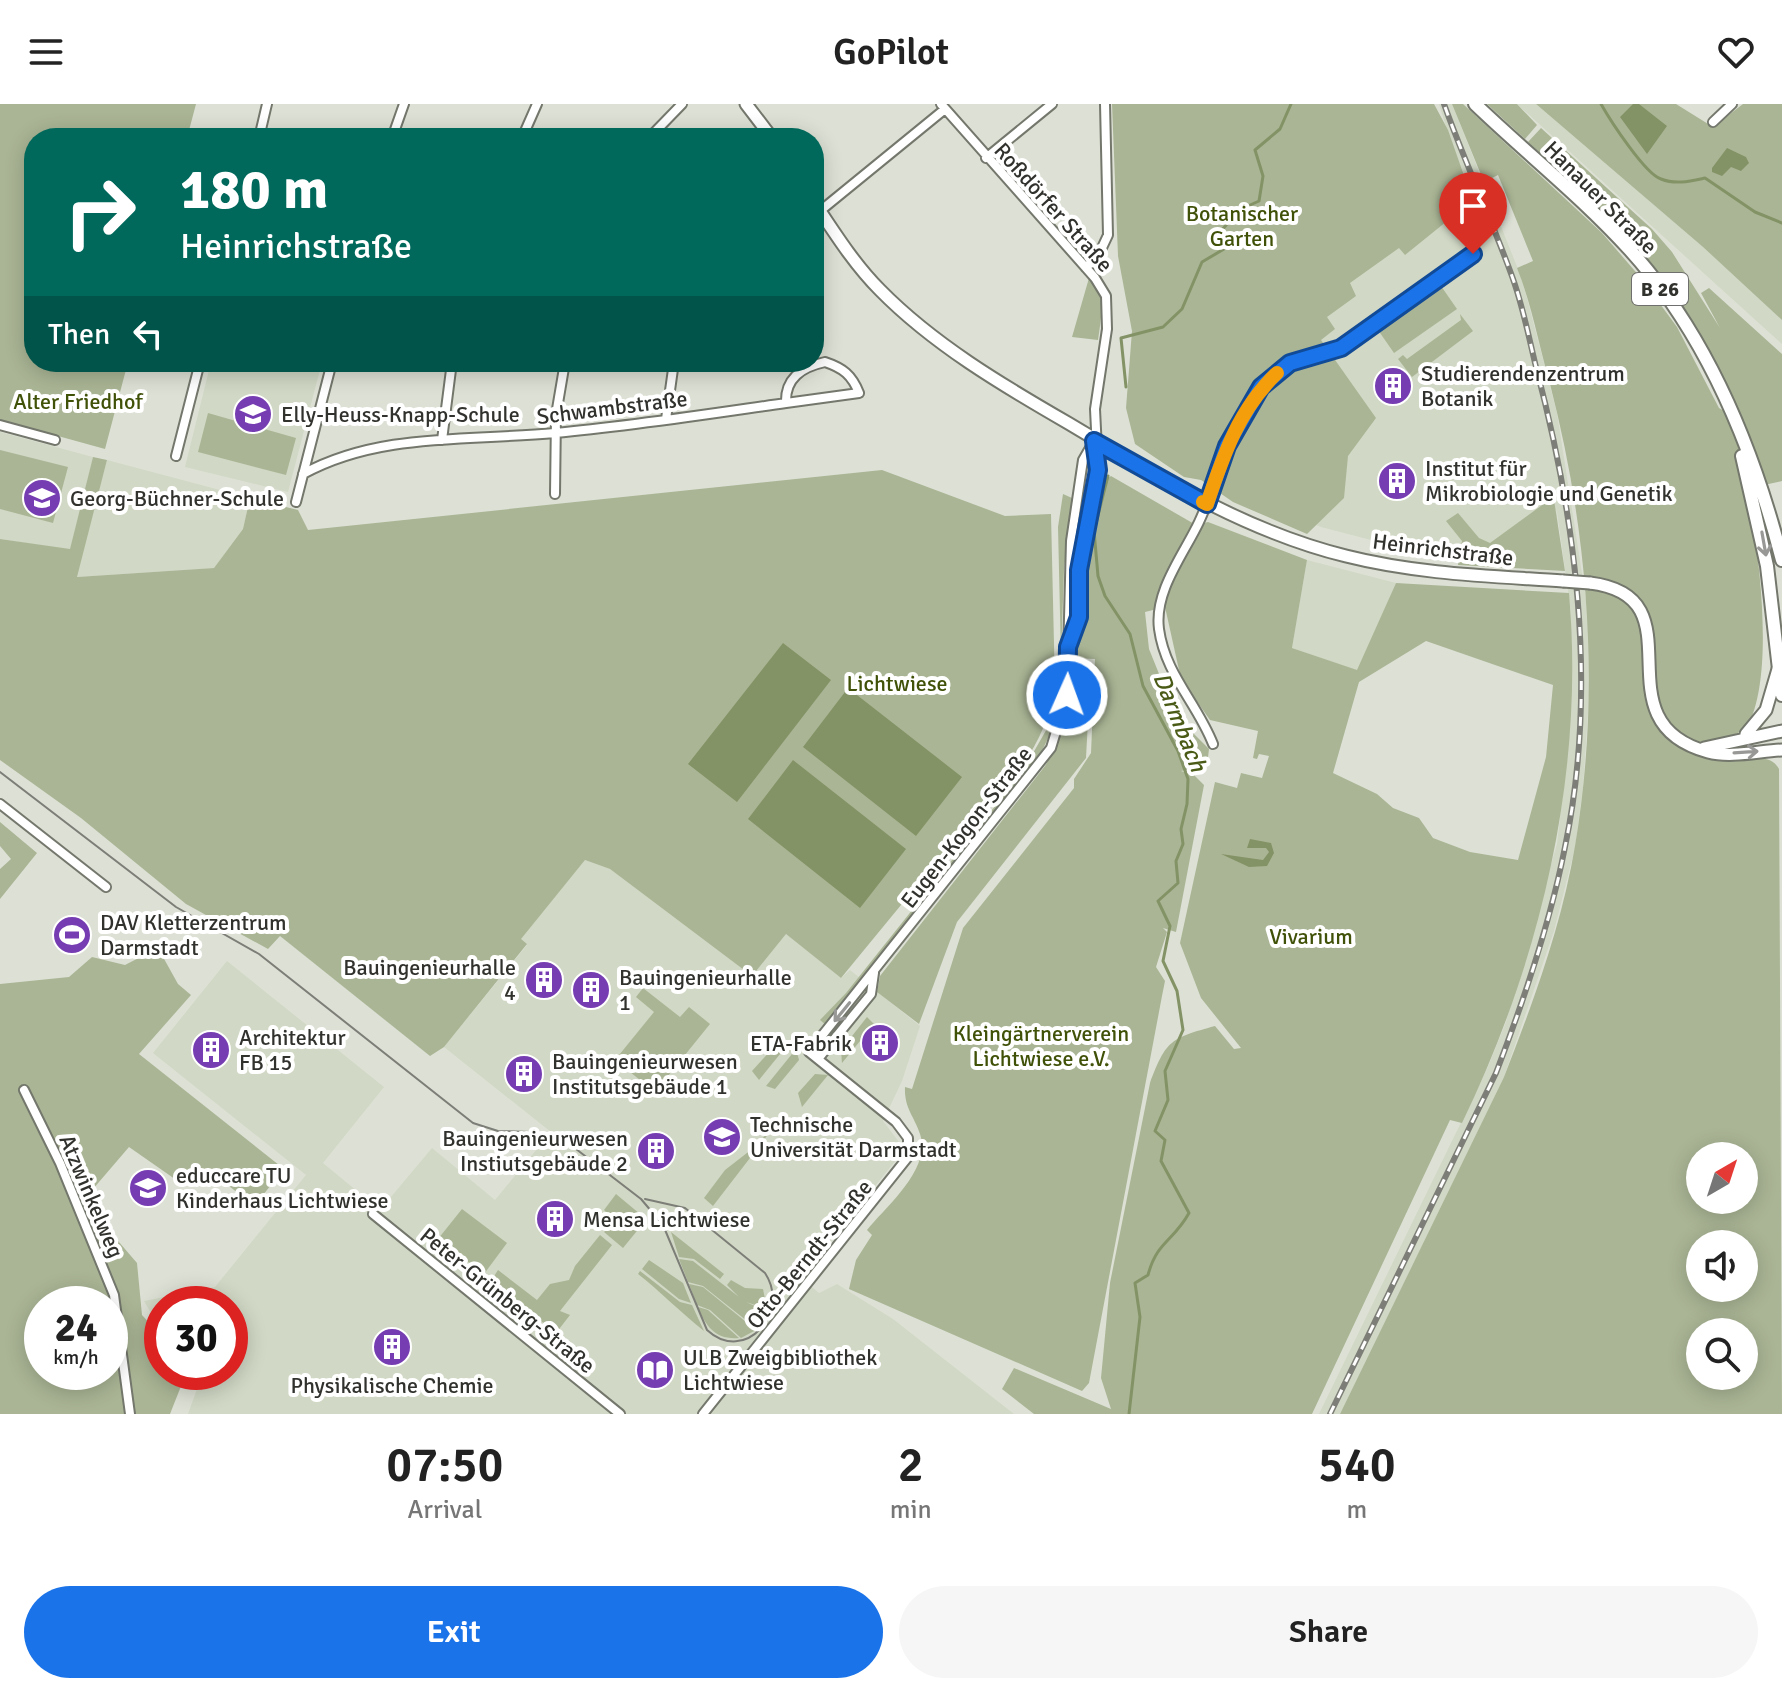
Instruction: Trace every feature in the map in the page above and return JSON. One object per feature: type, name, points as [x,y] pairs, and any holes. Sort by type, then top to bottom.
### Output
[{"type":"main road","points":[[746,104],[764,128]]},
{"type":"main road","name":"Hanauer Straße","points":[[1475,104],[1595,213],[1633,253],[1685,324],[1731,415]]},
{"type":"main road","name":"Heinrichstraße","points":[[824,217],[854,261],[904,314],[998,380],[1094,441],[1207,504],[1297,541],[1356,559],[1417,570],[1590,583],[1623,591],[1642,608],[1648,627],[1649,690],[1654,707],[1670,731],[1696,747],[1719,753],[1782,750]]},
{"type":"main road","name":"B 26","points":[[1731,415],[1759,482],[1782,560]]},
{"type":"main road","name":"B 26","points":[[1731,415],[1760,524],[1782,695]]},
{"type":"main road","points":[[1742,737],[1757,725],[1766,710],[1778,660]]},
{"type":"main road","points":[[1696,747],[1710,747],[1742,737],[1782,731]]},
{"type":"street","points":[[261,128],[267,104]]},
{"type":"street","points":[[396,128],[404,104]]},
{"type":"street","points":[[526,128],[537,104]]},
{"type":"street","points":[[659,128],[682,104]]},
{"type":"street","points":[[986,158],[1052,104]]},
{"type":"street","points":[[1086,268],[1100,252],[1108,235],[1105,104]]},
{"type":"street","points":[[1713,122],[1732,104]]},
{"type":"street","points":[[824,201],[943,106]]},
{"type":"street","name":"Roßdörfer Straße","points":[[943,106],[1102,288],[1108,309],[1094,441]]},
{"type":"street","points":[[1213,744],[1173,676],[1158,624],[1165,588],[1207,504],[1230,439],[1245,411],[1273,377],[1290,363],[1341,348],[1473,254]]},
{"type":"street","name":"Schwambstraße","points":[[303,474],[334,459],[375,447],[555,433],[859,393],[854,380],[842,367],[824,362]]},
{"type":"street","points":[[176,456],[197,372]]},
{"type":"street","points":[[296,502],[329,372]]},
{"type":"street","points":[[442,440],[451,372]]},
{"type":"street","points":[[555,494],[555,433],[564,372]]},
{"type":"street","points":[[666,419],[673,372]]},
{"type":"street","name":"Schwambstraße","points":[[786,403],[786,390],[800,372]]},
{"type":"street","points":[[0,425],[55,440]]},
{"type":"street","name":"Eugen-Kogon-Straße","points":[[1068,647],[1079,617],[1079,570],[1098,470],[1094,441]]},
{"type":"street","name":"Eugen-Kogon-Straße","points":[[809,1052],[1051,748],[1067,695],[1068,563],[1083,460],[1094,441]]},
{"type":"street","points":[[0,804],[106,887]]},
{"type":"street","name":"Eugen-Kogon-Straße","points":[[818,1059],[871,994],[874,972]]},
{"type":"street","name":"Otto-Berndt-Straße","points":[[703,1414],[908,1157],[905,1131],[809,1052]]},
{"type":"street","name":"Atzwinkelweg","points":[[24,1090],[60,1163],[114,1295],[130,1414]]},
{"type":"street","name":"Peter-Grünberg-Straße","points":[[373,1214],[620,1414]]},
{"type":"shaded area","points":[[1439,104],[1452,104],[1522,279],[1557,413],[1588,612],[1589,698],[1583,787],[1575,848],[1554,931],[1504,1077],[1340,1414],[1319,1414],[1487,1069],[1506,1022],[1557,844],[1564,785],[1571,697],[1571,612],[1556,505],[1561,561],[1434,554],[1394,546],[1321,527],[1224,488],[1250,379],[1447,130]]},
{"type":"shaded area","points":[[1517,104],[1536,104],[1703,247],[1782,320],[1782,344]]},
{"type":"shaded area","points":[[1633,104],[1639,104],[1667,126],[1647,154],[1620,117]]},
{"type":"shaded area","points":[[1727,148],[1746,157],[1749,163],[1741,171],[1731,167],[1722,176],[1712,172],[1712,168]]},
{"type":"shaded area","name":"Elly-Heuss-Knapp-Schule","points":[[209,372],[319,372],[288,492],[185,467]]},
{"type":"shaded area","name":"Georg-Büchner-Schule","points":[[0,432],[93,457],[70,550],[0,539]]},
{"type":"shaded area","points":[[107,460],[250,498],[243,529],[214,568],[76,577]]},
{"type":"shaded area","points":[[1307,560],[1396,583],[1358,671],[1292,648]]},
{"type":"shaded area","points":[[783,643],[831,680],[737,802],[688,764]]},
{"type":"shaded area","points":[[848,688],[962,777],[916,836],[803,747]]},
{"type":"shaded area","points":[[793,760],[906,849],[860,908],[748,819]]},
{"type":"shaded area","points":[[1250,839],[1271,843],[1274,853],[1267,866],[1249,867],[1221,854],[1263,860],[1269,852],[1266,848],[1247,848]]},
{"type":"shaded area","name":"Technische Universität Darmstadt","points":[[585,860],[610,869],[752,976],[786,934],[841,978],[850,970],[920,1026],[902,1081],[883,1121],[899,1142],[896,1160],[801,1278],[819,1293],[837,1284],[893,1319],[1014,1414],[188,1414],[197,1390],[248,1390],[248,1286],[216,1286],[306,1175],[153,1053],[227,961],[384,1087],[323,1163],[380,1210],[432,1148],[495,1200],[551,1132],[444,1047],[527,945],[520,939]]},
{"type":"green space","name":"Alter Friedhof","points":[[0,104],[196,104],[190,128],[24,128],[24,372],[125,372],[105,449],[0,420]]},
{"type":"green space","name":"Botanischer Garten","points":[[1112,104],[1434,104],[1448,130],[1469,190],[1448,207],[1452,217],[1405,255],[1399,248],[1350,283],[1356,296],[1327,317],[1335,329],[1321,340],[1376,418],[1348,456],[1344,498],[1307,534],[1233,502],[1201,480],[1184,477],[1135,444],[1126,408],[1132,331],[1118,256]]},
{"type":"green space","points":[[1452,104],[1463,104],[1602,233],[1641,278],[1677,327],[1719,408],[1731,415],[1739,447],[1760,576],[1762,663],[1757,699],[1744,730],[1693,751],[1731,761],[1770,760],[1779,769],[1782,1414],[1340,1414],[1504,1077],[1536,992],[1562,905],[1583,788],[1589,672],[1582,556],[1574,498],[1550,384],[1517,268],[1533,261],[1498,175],[1484,182]]},
{"type":"green space","points":[[1487,104],[1517,104],[1537,125],[1525,139]]},
{"type":"green space","points":[[1536,104],[1676,104],[1713,127],[1743,104],[1782,104],[1782,320],[1703,247]]},
{"type":"green space","points":[[1541,128],[1652,229],[1672,252],[1720,328],[1701,293],[1709,288],[1782,354],[1782,481],[1764,485],[1741,429],[1700,347],[1639,251],[1594,202],[1528,142]]},
{"type":"green space","points":[[1089,278],[1101,299],[1098,340],[1072,337]]},
{"type":"green space","points":[[1441,286],[1457,309],[1394,353],[1378,330]]},
{"type":"green space","points":[[1460,314],[1473,331],[1412,377],[1398,359],[1403,355],[1407,359],[1461,320]]},
{"type":"green space","points":[[208,413],[296,438],[286,475],[198,452]]},
{"type":"green space","points":[[0,450],[68,467],[53,523],[0,509]]},
{"type":"green space","name":"Lichtwiese","points":[[93,457],[107,460],[77,577],[214,568],[243,529],[250,498],[298,510],[308,530],[882,470],[1005,516],[1051,514],[1055,688],[1052,703],[1036,744],[1020,767],[998,787],[841,978],[786,934],[752,976],[610,869],[585,860],[521,939],[527,944],[444,1047],[430,1056],[280,936],[268,949],[186,904],[81,818],[0,760],[0,539],[70,549]]},
{"type":"green space","points":[[1111,476],[1196,525],[1208,522],[1307,560],[1292,648],[1357,670],[1396,583],[1569,593],[1572,661],[1570,729],[1563,797],[1535,931],[1490,1061],[1462,1123],[1450,1120],[1312,1414],[1034,1414],[1002,1389],[1014,1368],[1111,1409],[1101,1378],[1110,1283],[1150,1083],[1166,1049],[1189,1034],[1215,1026],[1234,1049],[1241,1048],[1201,998],[1180,943],[1215,782],[1237,788],[1241,773],[1262,778],[1269,756],[1259,754],[1257,759],[1253,758],[1258,731],[1210,720],[1181,679],[1165,607],[1145,612],[1149,649],[1182,722],[1209,749],[1207,766],[1181,771],[1194,775],[1204,785],[1176,932],[1163,928],[1167,932],[1156,967],[1165,981],[1089,1383],[1082,1391],[849,1289],[856,1260],[872,1235],[867,1230],[905,1186],[919,1160],[922,1147],[920,1134],[908,1106],[905,1087],[912,1089],[963,928],[1074,788],[1074,779],[1091,753],[1095,659],[1073,658],[1082,622],[1085,557],[1102,482]],"holes":[[[1426,641],[1553,685],[1546,757],[1518,860],[1470,852],[1433,838],[1419,818],[1393,808],[1377,794],[1333,773],[1359,682]]]},
{"type":"green space","points":[[1063,494],[1072,498],[1064,570],[1061,657],[1058,527]]},
{"type":"green space","points":[[1549,500],[1554,500],[1565,571],[1458,565],[1462,541],[1446,521],[1458,513],[1479,538],[1490,543]]},
{"type":"green space","points":[[1091,664],[1086,758],[957,922],[919,1024],[877,992],[880,976],[1045,766],[1066,718],[1073,665]]},
{"type":"green space","points":[[1063,665],[1058,708],[1049,735],[1028,773],[1021,774],[1052,720],[1059,667]]},
{"type":"green space","points":[[1015,781],[1016,788],[826,1025],[820,1020],[846,993]]},
{"type":"green space","points":[[0,822],[37,853],[0,899],[0,869],[11,859],[0,846]]},
{"type":"green space","points":[[158,948],[178,984],[191,995],[139,1054],[284,1169],[254,1206],[219,1178],[190,1175],[182,1184],[129,1147],[87,1196],[94,1213],[137,1263],[144,1317],[144,1390],[179,1390],[170,1414],[0,1414],[0,984],[69,977],[92,957],[125,965]]},
{"type":"green space","points":[[643,988],[680,1017],[689,1007],[710,1024],[655,1092],[615,1060],[654,1012],[636,997]]},
{"type":"green space","points":[[867,1017],[874,1024],[842,1063],[841,1050]]},
{"type":"green space","points":[[782,1038],[789,1043],[759,1080],[752,1071]]},
{"type":"green space","points":[[796,1049],[799,1060],[775,1089],[766,1086]]},
{"type":"green space","points":[[815,1074],[828,1075],[802,1107],[798,1093]]},
{"type":"green space","points":[[786,1111],[713,1206],[704,1198],[725,1170],[756,1146]]},
{"type":"green space","points":[[616,1194],[640,1214],[644,1223],[600,1224],[608,1214],[604,1210]]},
{"type":"green space","points":[[462,1209],[507,1243],[484,1274],[438,1239]]},
{"type":"green space","points":[[641,1226],[623,1248],[604,1232],[607,1229]]},
{"type":"green space","points":[[671,1232],[724,1274],[720,1279],[694,1259],[679,1257]]},
{"type":"green space","points":[[600,1235],[612,1245],[560,1311],[570,1315],[556,1333],[491,1281],[498,1270],[537,1300],[550,1284],[569,1280],[575,1266]]},
{"type":"green space","points":[[679,1259],[693,1261],[739,1297],[727,1285],[731,1280],[745,1288],[763,1289],[767,1309],[746,1302],[766,1311],[757,1329],[703,1286],[688,1282]]},
{"type":"green space","points":[[649,1260],[683,1283],[691,1303],[679,1299],[642,1269]]},
{"type":"green space","points":[[640,1271],[680,1302],[692,1305],[704,1331],[638,1274]]},
{"type":"green space","points":[[689,1284],[703,1287],[756,1330],[741,1338],[710,1310],[697,1305]]},
{"type":"green space","points":[[698,1307],[708,1310],[739,1338],[724,1337],[713,1331]]},
{"type":"waterway","name":"Darmbach","points":[[1126,387],[1121,338],[1163,327],[1182,309],[1202,262],[1224,249],[1222,230],[1239,210],[1259,201],[1263,176],[1255,150],[1280,129],[1291,104]]},
{"type":"waterway","points":[[1601,104],[1628,146],[1654,175],[1672,182],[1705,178],[1755,212],[1782,223]]},
{"type":"waterway","name":"Darmbach","points":[[1108,476],[1094,531],[1098,576],[1105,596],[1130,634],[1143,686],[1178,751],[1188,779],[1187,804],[1181,829],[1183,844],[1176,861],[1178,883],[1158,901],[1170,926],[1163,961],[1177,991],[1183,1030],[1165,1071],[1168,1100],[1155,1131],[1165,1140],[1161,1161],[1189,1213],[1156,1255],[1148,1275],[1135,1283],[1140,1317],[1129,1414]]},
{"type":"tram line","points":[[0,772],[176,907],[259,954],[473,1123],[498,1131],[531,1132],[563,1139],[641,1199],[663,1225],[707,1330],[721,1339],[736,1341],[749,1338],[768,1317],[772,1303],[772,1288],[765,1273],[685,1208],[645,1199]]},
{"type":"railway","points":[[1330,1414],[1496,1073],[1552,905],[1575,787],[1581,667],[1572,545],[1562,485],[1517,290],[1444,104]]},
{"type":"slow traffic","points":[[1203,502],[1207,504],[1224,453],[1245,411],[1261,387],[1277,373]]},
{"type":"place","name":"Studierendenzentrum Botanik","points":[[1393,386]]},
{"type":"place","name":"Elly-Heuss-Knapp-Schule","points":[[253,414]]},
{"type":"place","name":"Institut für Mikrobiologie und Genetik","points":[[1397,481]]},
{"type":"place","name":"Georg-Büchner-Schule","points":[[42,498]]},
{"type":"place","name":"DAV Kletterzentrum Darmstadt","points":[[72,935]]},
{"type":"place","name":"Bauingenieurhalle 4","points":[[544,980]]},
{"type":"place","name":"Bauingenieurhalle 1","points":[[591,990]]},
{"type":"place","name":"ETA-Fabrik","points":[[880,1043]]},
{"type":"place","name":"Architektur FB 15","points":[[211,1050]]},
{"type":"place","name":"Bauingenieurwesen Institutsgebäude 1","points":[[524,1074]]},
{"type":"place","name":"Technische Universität Darmstadt","points":[[722,1137]]},
{"type":"place","name":"Bauingenieurwesen Instiutsgebäude 2","points":[[656,1151]]},
{"type":"place","name":"educcare TU Kinderhaus Lichtwiese","points":[[148,1188]]},
{"type":"place","name":"Mensa Lichtwiese","points":[[555,1219]]},
{"type":"place","name":"Physikalische Chemie","points":[[392,1347]]},
{"type":"place","name":"ULB Zweigbibliothek Lichtwiese","points":[[655,1370]]},
{"type":"route","points":[[1067,695],[1068,647],[1079,617],[1079,570],[1098,470],[1094,441],[1207,504],[1227,446],[1261,387],[1290,363],[1341,348],[1473,254]]},
{"type":"park label","name":"Vivarium","points":[[1311,936]]},
{"type":"park label","name":"Kleingärtnerverein Lichtwiese e.V.","points":[[1041,1046]]}]
